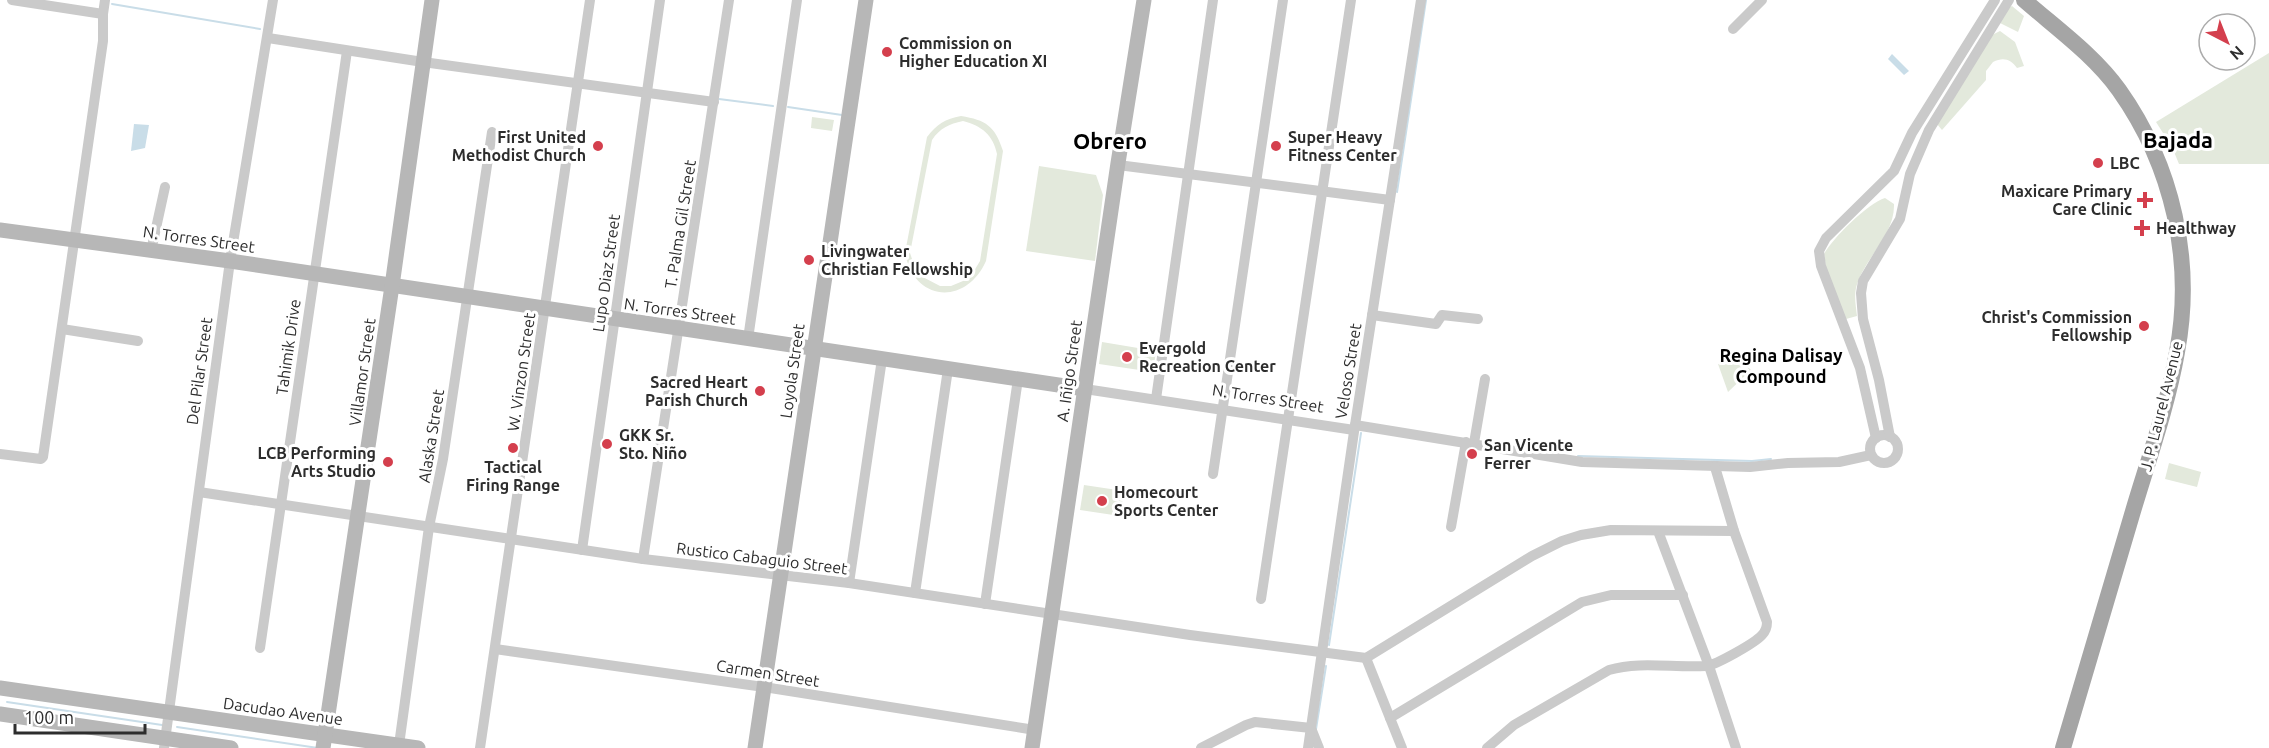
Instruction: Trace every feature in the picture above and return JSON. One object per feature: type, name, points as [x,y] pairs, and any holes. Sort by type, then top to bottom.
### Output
[{"type":"main road","name":"J. P. Laurel Avenue","points":[[2024,0],[2092,60],[2126,100],[2161,170],[2173,206],[2182,253],[2182,315],[2170,387],[2063,748]]},
{"type":"street","points":[[12,0],[103,14]]},
{"type":"street","points":[[0,454],[41,459],[43,457],[103,41],[105,0]]},
{"type":"street","name":"Del Pilar Street","points":[[164,744],[208,411],[273,0]]},
{"type":"street","name":"Villamor Street","points":[[324,742],[359,515],[432,0]]},
{"type":"street","name":"W. Vinzon Street","points":[[480,748],[591,0]]},
{"type":"street","name":"Lupo Diaz Street","points":[[582,550],[660,0]]},
{"type":"street","name":"T. Palma Gil Street","points":[[643,559],[729,0]]},
{"type":"street","points":[[748,339],[797,0]]},
{"type":"street","name":"Loyola Street","points":[[755,748],[866,0]]},
{"type":"street","name":"A. Iñigo Street","points":[[1032,748],[1144,0]]},
{"type":"street","points":[[1156,399],[1213,0]]},
{"type":"street","points":[[1213,474],[1283,0]]},
{"type":"street","points":[[1261,599],[1351,0]]},
{"type":"street","name":"Veloso Street","points":[[1308,748],[1354,427],[1420,0]]},
{"type":"street","points":[[1733,29],[1762,0]]},
{"type":"street","points":[[1876,438],[1860,368],[1821,267],[1819,251],[1821,245],[1833,231],[1894,171],[1909,138],[1995,0]]},
{"type":"street","points":[[1890,437],[1885,435],[1876,438],[1870,446],[1873,459],[1881,463],[1893,459],[1897,453],[1897,446],[1890,437],[1879,380],[1863,319],[1861,293],[1863,281],[1900,219],[1910,174],[1942,106],[2009,0]]},
{"type":"street","points":[[268,38],[714,102]]},
{"type":"street","name":"Tahimik Drive","points":[[260,648],[347,51]]},
{"type":"street","name":"Alaska Street","points":[[399,745],[429,527],[443,459],[492,132]]},
{"type":"street","points":[[1118,165],[1389,200]]},
{"type":"street","points":[[151,251],[165,187]]},
{"type":"street","name":"N. Torres Street","points":[[0,230],[230,261],[1287,420],[1470,443],[1561,459],[1714,467],[1839,462],[1871,455]]},
{"type":"street","points":[[1372,315],[1436,324],[1442,315],[1478,319]]},
{"type":"street","points":[[1844,324],[1863,319]]},
{"type":"street","points":[[62,329],[138,341]]},
{"type":"street","points":[[849,583],[882,359]]},
{"type":"street","points":[[915,593],[948,369]]},
{"type":"street","points":[[985,604],[1018,379]]},
{"type":"street","points":[[1451,527],[1485,379]]},
{"type":"street","points":[[1488,748],[1514,725],[1609,670],[1645,665],[1709,666],[1754,642],[1764,633],[1767,622],[1714,467]]},
{"type":"street","name":"Rustico Cabaguio Street","points":[[199,492],[643,559],[849,583],[1234,641],[1366,658]]},
{"type":"street","points":[[1658,531],[1709,666],[1736,748]]},
{"type":"street","points":[[1402,748],[1366,658],[1550,547],[1581,535],[1596,532],[1734,531]]},
{"type":"street","points":[[1390,718],[1582,602],[1611,595],[1683,595]]},
{"type":"street","name":"Carmen Street","points":[[495,649],[764,687],[1035,730]]},
{"type":"street","points":[[3,688],[1,715],[164,744],[231,748]]},
{"type":"street","name":"Dacudao Avenue","points":[[3,688],[169,714],[324,742],[418,748]]},
{"type":"street","points":[[1201,748],[1255,722],[1311,728],[1319,748]]},
{"type":"shaded area","points":[[2012,6],[2024,16],[2018,32],[2000,23],[2007,9]]},
{"type":"shaded area","points":[[2000,31],[2015,42],[2024,66],[2017,68],[2003,59],[1993,62],[1986,71],[1986,80],[1942,130],[1937,124],[1992,35]]},
{"type":"shaded area","points":[[2269,53],[2269,164],[2179,164],[2172,147],[2156,122],[2238,72],[2257,72],[2257,60]]},
{"type":"shaded area","points":[[961,116],[983,122],[993,130],[1003,151],[986,261],[977,276],[966,286],[954,291],[941,292],[929,289],[919,281],[910,269],[905,253],[927,137],[942,123]],"holes":[[[963,121],[986,132],[997,154],[980,261],[974,271],[963,281],[951,286],[940,286],[919,275],[910,253],[932,140],[938,132],[949,125]]]},
{"type":"shaded area","points":[[812,117],[834,120],[832,131],[811,128]]},
{"type":"shaded area","points":[[1039,166],[1096,175],[1103,195],[1095,261],[1026,251]]},
{"type":"shaded area","points":[[1885,198],[1894,204],[1893,216],[1856,288],[1857,316],[1846,319],[1827,273],[1824,254],[1851,222],[1869,207]]},
{"type":"shaded area","name":"Evergold Recreation Center","points":[[1102,342],[1156,351],[1153,372],[1099,364]]},
{"type":"shaded area","points":[[1735,355],[1751,370],[1728,392],[1718,364],[1729,361]]},
{"type":"shaded area","points":[[2169,463],[2201,472],[2197,487],[2165,479]]},
{"type":"shaded area","name":"Homecourt Sports Center","points":[[1084,485],[1124,491],[1120,516],[1080,510]]},
{"type":"water","points":[[1892,54],[1909,71],[1904,75],[1888,59]]},
{"type":"water","points":[[134,124],[149,125],[145,148],[131,151]]},
{"type":"waterway","points":[[1397,192],[1426,0]]},
{"type":"waterway","points":[[112,4],[260,29]]},
{"type":"waterway","points":[[719,99],[773,106]]},
{"type":"waterway","points":[[788,107],[842,115]]},
{"type":"waterway","points":[[1329,645],[1361,433]]},
{"type":"waterway","points":[[1578,456],[1752,461],[1771,459]]},
{"type":"waterway","points":[[1316,729],[1326,666]]},
{"type":"waterway","points":[[7,702],[162,725]]},
{"type":"waterway","points":[[177,727],[318,748]]},
{"type":"place","name":"Commission on Higher Education XI","points":[[887,52]]},
{"type":"place","name":"First United Methodist Church","points":[[598,146]]},
{"type":"place","name":"Super Heavy Fitness Center","points":[[1276,146]]},
{"type":"place","name":"LBC","points":[[2098,163]]},
{"type":"place","name":"Maxicare Primary Care Clinic","points":[[2145,200]]},
{"type":"place","name":"Healthway","points":[[2142,228]]},
{"type":"place","name":"Livingwater Christian Fellowship","points":[[809,260]]},
{"type":"place","name":"Christ's Commission Fellowship","points":[[2144,326]]},
{"type":"place","name":"Evergold Recreation Center","points":[[1127,357]]},
{"type":"place","name":"Sacred Heart Parish Church","points":[[760,391]]},
{"type":"place","name":"GKK Sr. Sto. Niño","points":[[607,444]]},
{"type":"place","name":"Tactical Firing Range","points":[[513,448]]},
{"type":"place","name":"San Vicente Ferrer","points":[[1472,454]]},
{"type":"place","name":"LCB Performing Arts Studio","points":[[388,462]]},
{"type":"place","name":"Homecourt Sports Center","points":[[1102,501]]},
{"type":"district","name":"Bajada","points":[[2178,139]]},
{"type":"district","name":"Obrero","points":[[1110,140]]},
{"type":"district","name":"Regina Dalisay Compound","points":[[1781,365]]}]
